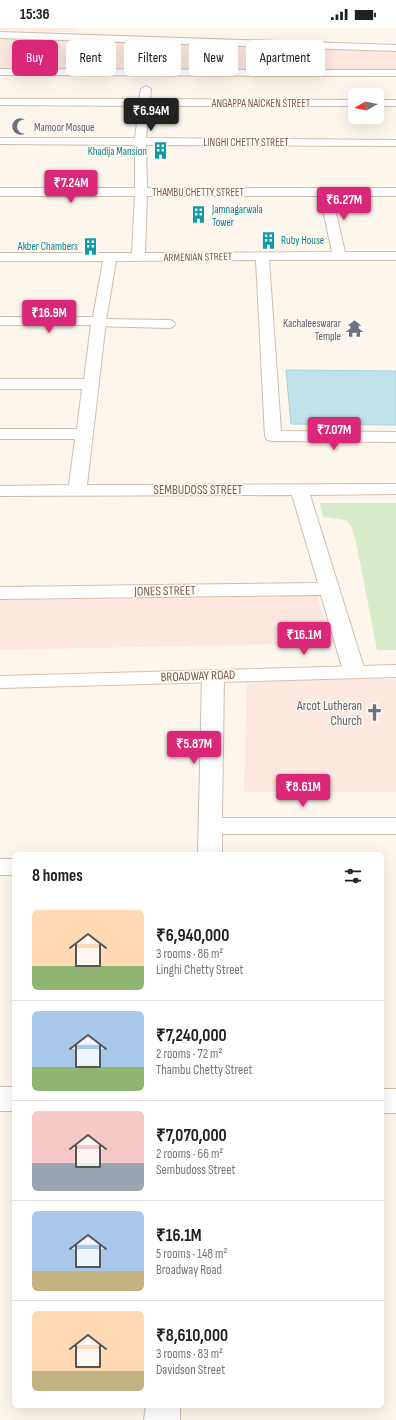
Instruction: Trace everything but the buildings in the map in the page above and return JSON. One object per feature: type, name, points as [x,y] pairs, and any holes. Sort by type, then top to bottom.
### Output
[{"type":"street","points":[[71,37],[79,28]]},
{"type":"street","points":[[0,35],[71,37],[193,45],[396,48]]},
{"type":"street","points":[[181,69],[396,73]]},
{"type":"street","points":[[0,72],[124,72]]},
{"type":"street","points":[[138,257],[141,192],[140,129],[147,76]]},
{"type":"street","name":"ANGAPPA NAICKEN STREET","points":[[0,102],[348,103]]},
{"type":"street","points":[[384,103],[396,103]]},
{"type":"street","name":"LINGHI CHETTY STREET","points":[[0,141],[396,143]]},
{"type":"street","points":[[326,191],[339,256]]},
{"type":"street","name":"THAMBU CHETTY STREET","points":[[0,192],[396,192]]},
{"type":"street","points":[[262,256],[273,436],[396,437]]},
{"type":"street","name":"ARMENIAN STREET","points":[[0,257],[396,257]]},
{"type":"street","points":[[78,491],[99,322],[110,257]]},
{"type":"street","points":[[0,321],[169,324]]},
{"type":"street","points":[[0,384],[91,384]]},
{"type":"street","points":[[0,434],[85,434]]},
{"type":"street","points":[[300,489],[354,672]]},
{"type":"street","name":"SEMBUDOSS STREET","points":[[0,491],[396,489]]},
{"type":"street","name":"JONES STREET","points":[[0,593],[329,589]]},
{"type":"street","name":"BROADWAY ROAD","points":[[0,682],[396,671]]},
{"type":"street","points":[[210,852],[213,676]]},
{"type":"street","points":[[210,826],[396,826]]},
{"type":"street","points":[[0,867],[12,867]]},
{"type":"street","points":[[0,1099],[12,1099]]},
{"type":"street","points":[[384,1101],[396,1101]]},
{"type":"street","points":[[162,1408],[162,1420]]},
{"type":"shaded area","points":[[0,28],[75,28],[71,32],[0,30]]},
{"type":"shaded area","points":[[0,37],[85,40],[66,40],[66,68],[58,68],[58,40],[12,40],[12,68],[0,68]]},
{"type":"shaded area","points":[[116,41],[124,41],[124,69],[116,69]]},
{"type":"shaded area","points":[[181,43],[189,44],[189,69],[181,69]]},
{"type":"shaded area","points":[[238,45],[246,46],[246,69],[238,69]]},
{"type":"shaded area","points":[[325,48],[396,51],[396,70],[325,70]]},
{"type":"shaded area","points":[[316,593],[333,643],[0,650],[0,596]]},
{"type":"shaded area","points":[[247,678],[396,679],[396,792],[244,792]]},
{"type":"green space","points":[[320,503],[396,503],[396,650],[377,650],[356,542],[351,526],[346,520],[323,517]]},
{"type":"water","points":[[286,370],[396,371],[396,425],[291,424]]},
{"type":"place","name":"Mamoor Mosque","points":[[21,127]]},
{"type":"place","name":"Khadija Mansion","points":[[160,151]]},
{"type":"place","name":"Jamnagarwala Tower","points":[[199,215]]},
{"type":"place","name":"Ruby House","points":[[268,240]]},
{"type":"place","name":"Akber Chambers","points":[[91,246]]},
{"type":"place","name":"Kachaleeswarar Temple","points":[[354,329]]},
{"type":"place","name":"Arcot Lutheran Church","points":[[375,713]]}]
